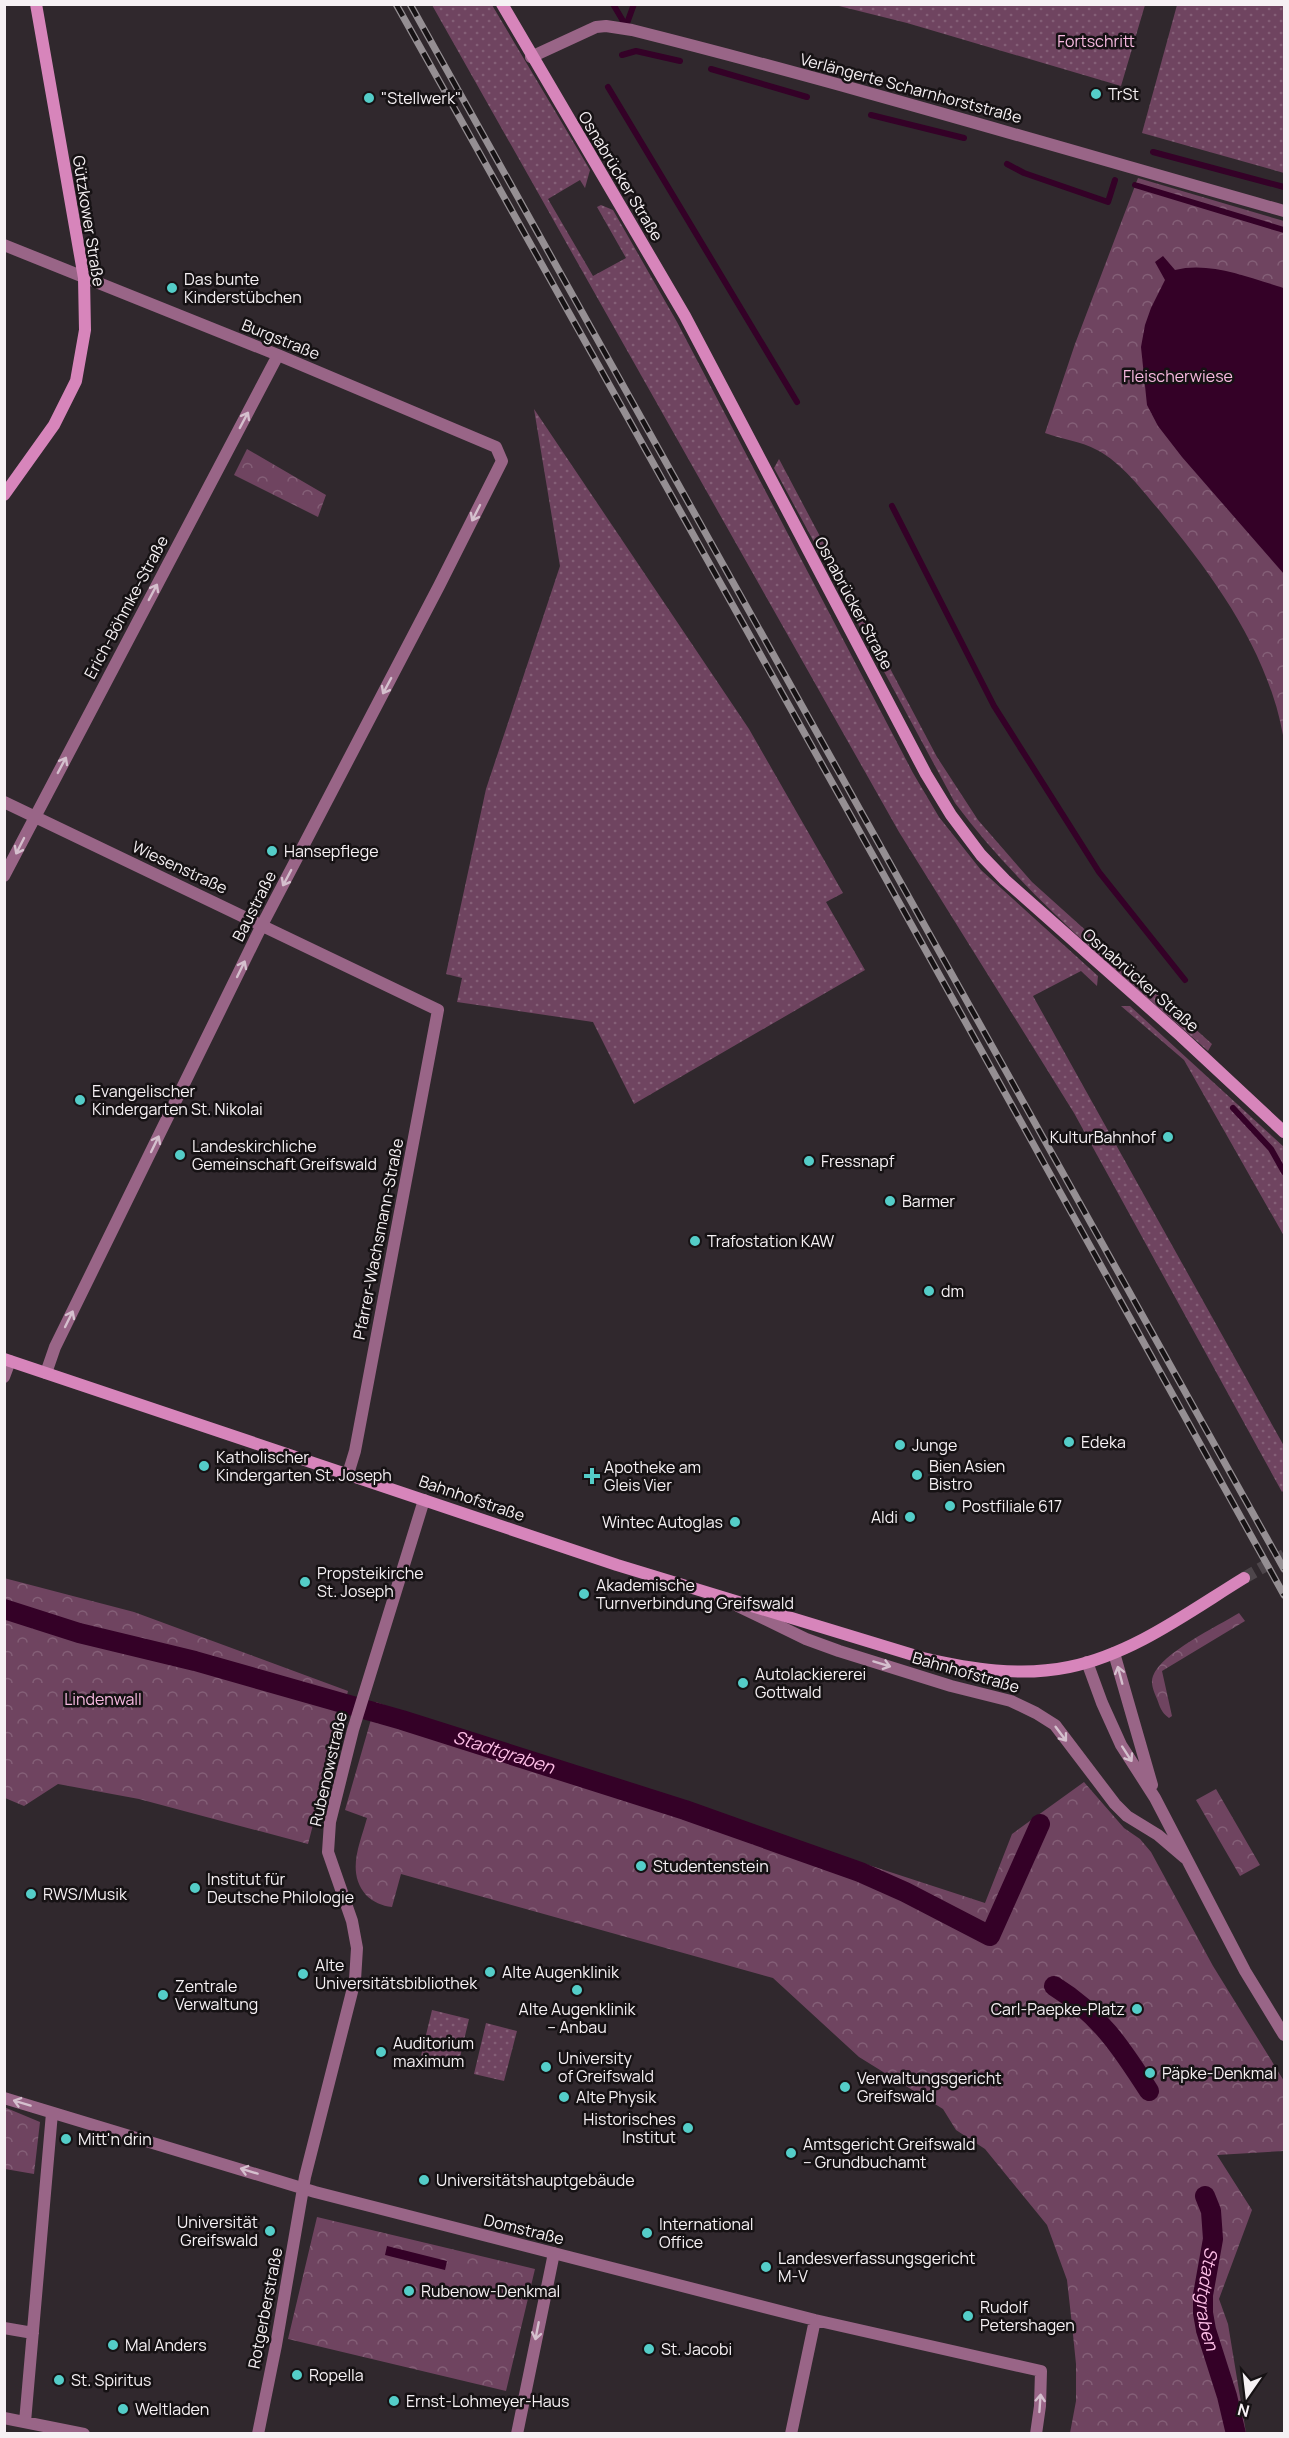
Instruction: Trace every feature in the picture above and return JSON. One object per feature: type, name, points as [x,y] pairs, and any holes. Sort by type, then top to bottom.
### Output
[{"type":"main road","name":"Gützkower Straße","points":[[4,495],[54,425],[76,381],[85,330],[84,278],[36,4]]},
{"type":"main road","name":"Osnabrücker Straße","points":[[502,4],[685,316],[909,744],[951,815],[981,855],[1012,886],[1181,1036],[1284,1132]]},
{"type":"main road","name":"Bahnhofstraße","points":[[7,1360],[724,1599],[923,1658],[964,1668],[1034,1671],[1087,1662],[1114,1653]]},
{"type":"main road","points":[[1114,1653],[1152,1634],[1244,1578]]},
{"type":"street","name":"Verlängerte Scharnhorststraße","points":[[531,57],[596,27],[606,26],[632,30],[972,120],[1284,211]]},
{"type":"street","name":"Burgstraße","points":[[4,245],[278,355],[496,447],[502,461]]},
{"type":"street","name":"Erich-Böhmke-Straße","points":[[4,876],[278,355]]},
{"type":"street","name":"Baustraße","points":[[46,1373],[55,1347],[262,925],[502,461]]},
{"type":"street","name":"Wiesenstraße","points":[[4,802],[438,1010]]},
{"type":"street","name":"Pfarrer-Wachsmann-Straße","points":[[348,1474],[358,1440],[438,1010]]},
{"type":"street","points":[[4,1377],[7,1360]]},
{"type":"street","name":"Rubenowstraße","points":[[304,2189],[305,2177],[355,1980],[357,1948],[352,1921],[328,1852],[330,1822],[366,1686],[424,1500]]},
{"type":"street","name":"Bahnhofstraße","points":[[724,1599],[806,1639],[951,1686],[1011,1701],[1036,1713],[1055,1725],[1114,1804],[1127,1816],[1158,1835],[1185,1858]]},
{"type":"street","name":"Bahnhofstraße","points":[[1114,1653],[1155,1798]]},
{"type":"street","name":"Bahnhofstraße","points":[[1087,1662],[1121,1745],[1155,1798],[1245,1971],[1284,2035]]},
{"type":"street","name":"Domstraße","points":[[4,2098],[304,2189],[815,2320],[1041,2371],[1040,2406],[1036,2433]]},
{"type":"street","points":[[25,2422],[52,2113]]},
{"type":"street","name":"Rotgerberstraße","points":[[258,2433],[304,2189]]},
{"type":"street","points":[[517,2433],[554,2253]]},
{"type":"street","points":[[791,2433],[815,2320]]},
{"type":"street","points":[[4,2328],[33,2333]]},
{"type":"street","points":[[4,2418],[84,2433]]},
{"type":"green space","name":"Fortschritt","points":[[1145,4],[1121,86],[907,23],[835,5]]},
{"type":"green space","points":[[432,5],[492,5],[590,170],[585,188],[580,180],[548,199],[593,276],[626,258],[597,207],[601,205],[613,210],[677,322],[913,773],[939,817],[981,870],[1098,976],[1097,986],[1081,971],[1033,996],[1284,1446],[1284,1490],[1282,1492],[1074,1113],[899,832]]},
{"type":"green space","points":[[1177,5],[1284,5],[1284,173],[1142,133]]},
{"type":"green space","name":"Fleischerwiese","points":[[1138,178],[1284,221],[1284,740],[1273,696],[1252,645],[1225,598],[1176,531],[1131,477],[1106,455],[1085,445],[1045,433],[1075,344]]},
{"type":"green space","points":[[534,409],[749,729],[843,893],[826,902],[865,970],[634,1104],[593,1022],[457,1002],[462,978],[446,974],[486,789],[560,566]]},
{"type":"green space","points":[[247,449],[326,495],[318,517],[234,475]]},
{"type":"green space","points":[[779,459],[937,757],[978,820],[1032,882],[1212,1044],[1208,1051],[1043,903],[1012,871],[955,803],[774,468]]},
{"type":"green space","points":[[1121,1006],[1130,1006],[1284,1147],[1284,1236],[1184,1060]]},
{"type":"green space","name":"Lindenwall","points":[[4,1578],[134,1612],[348,1691],[308,1844],[139,1799],[58,1784],[24,1806],[5,1798]]},
{"type":"green space","points":[[1239,1613],[1245,1621],[1162,1671],[1172,1716],[1169,1718],[1161,1709],[1153,1688],[1152,1679],[1158,1667],[1178,1649]]},
{"type":"green space","points":[[376,1702],[424,1720],[985,1903],[1012,1834],[1084,1782],[1124,1828],[1140,1839],[1151,1852],[1213,1966],[1284,2081],[1284,2151],[1217,2155],[1252,2210],[1219,2299],[1228,2324],[1246,2433],[1070,2433],[1076,2401],[1076,2364],[1072,2325],[1067,2280],[1047,2225],[985,2149],[956,2130],[943,2109],[859,2057],[773,1978],[401,1874],[392,1907],[378,1903],[366,1895],[357,1877],[356,1858],[367,1818],[345,1810]]},
{"type":"green space","points":[[1216,1789],[1260,1865],[1240,1876],[1196,1800]]},
{"type":"green space","points":[[432,2010],[469,2019],[457,2070],[420,2060]]},
{"type":"green space","points":[[486,2023],[517,2031],[504,2081],[474,2074]]},
{"type":"green space","points":[[4,2107],[40,2122],[34,2174],[5,2169]]},
{"type":"green space","points":[[317,2217],[535,2269],[506,2391],[288,2339]]},
{"type":"shaded area","points":[[1163,256],[1175,270],[1216,269],[1284,288],[1284,574],[1182,457],[1158,426],[1147,405],[1141,347],[1151,308],[1165,280],[1155,262]]},
{"type":"shaded area","points":[[387,2246],[447,2261],[445,2270],[385,2255]]},
{"type":"waterway","points":[[613,4],[626,26]]},
{"type":"waterway","points":[[626,26],[634,4]]},
{"type":"waterway","points":[[622,55],[636,51],[680,61]]},
{"type":"waterway","points":[[711,69],[807,97]]},
{"type":"waterway","points":[[608,87],[797,402]]},
{"type":"waterway","points":[[871,115],[964,138]]},
{"type":"waterway","points":[[1153,152],[1284,187]]},
{"type":"waterway","points":[[1007,164],[1024,173],[1108,202],[1115,180]]},
{"type":"waterway","points":[[1135,185],[1284,230]]},
{"type":"waterway","points":[[892,506],[994,706],[1099,872],[1185,980]]},
{"type":"waterway","points":[[1233,1108],[1271,1149],[1284,1172]]},
{"type":"waterway","name":"Stadtgraben","points":[[4,1609],[79,1633],[195,1661],[402,1720],[685,1810],[860,1872],[905,1892],[990,1936],[1040,1824]]},
{"type":"waterway","name":"Stadtgraben","points":[[1054,1986],[1084,2008],[1108,2032],[1149,2091]]},
{"type":"waterway","name":"Stadtgraben","points":[[1205,2196],[1211,2211],[1213,2239],[1203,2295],[1203,2313],[1236,2434]]},
{"type":"tunnel","points":[[1244,1578],[1284,1555]]},
{"type":"railway","points":[[396,4],[1284,1595]]},
{"type":"railway","points":[[410,4],[1284,1569]]},
{"type":"place","name":"TrSt","points":[[1096,94]]},
{"type":"place","name":"\"Stellwerk\"","points":[[369,98]]},
{"type":"place","name":"Das bunte Kinderstübchen","points":[[172,288]]},
{"type":"place","name":"Hansepflege","points":[[272,851]]},
{"type":"place","name":"Evangelischer Kindergarten St. Nikolai","points":[[80,1100]]},
{"type":"place","name":"KulturBahnhof","points":[[1168,1137]]},
{"type":"place","name":"Landeskirchliche Gemeinschaft Greifswald","points":[[180,1155]]},
{"type":"place","name":"Fressnapf","points":[[809,1161]]},
{"type":"place","name":"Barmer","points":[[890,1201]]},
{"type":"place","name":"Trafostation KAW","points":[[695,1241]]},
{"type":"place","name":"dm","points":[[929,1291]]},
{"type":"place","name":"Edeka","points":[[1069,1442]]},
{"type":"place","name":"Junge","points":[[900,1445]]},
{"type":"place","name":"Katholischer Kindergarten St. Joseph","points":[[204,1466]]},
{"type":"place","name":"Bien Asien Bistro","points":[[917,1475]]},
{"type":"place","name":"Apotheke am Gleis Vier","points":[[592,1476]]},
{"type":"place","name":"Postfiliale 617","points":[[950,1506]]},
{"type":"place","name":"Aldi","points":[[910,1517]]},
{"type":"place","name":"Wintec Autoglas","points":[[735,1522]]},
{"type":"place","name":"Propsteikirche St. Joseph","points":[[305,1582]]},
{"type":"place","name":"Akademische Turnverbindung Greifswald","points":[[584,1594]]},
{"type":"place","name":"Autolackiererei Gottwald","points":[[743,1683]]},
{"type":"place","name":"Studentenstein","points":[[641,1866]]},
{"type":"place","name":"Institut für Deutsche Philologie","points":[[195,1888]]},
{"type":"place","name":"RWS/Musik","points":[[31,1894]]},
{"type":"place","name":"Alte Augenklinik","points":[[490,1972]]},
{"type":"place","name":"Alte Universitätsbibliothek","points":[[303,1974]]},
{"type":"place","name":"Alte Augenklinik – Anbau","points":[[577,1990]]},
{"type":"place","name":"Zentrale Verwaltung","points":[[163,1995]]},
{"type":"place","name":"Carl-Paepke-Platz","points":[[1137,2009]]},
{"type":"place","name":"Auditorium maximum","points":[[381,2052]]},
{"type":"place","name":"University of Greifswald","points":[[546,2067]]},
{"type":"place","name":"Päpke-Denkmal","points":[[1150,2073]]},
{"type":"place","name":"Verwaltungsgericht Greifswald","points":[[845,2087]]},
{"type":"place","name":"Alte Physik","points":[[564,2097]]},
{"type":"place","name":"Historisches Institut","points":[[688,2128]]},
{"type":"place","name":"Mitt'n drin","points":[[66,2139]]},
{"type":"place","name":"Amtsgericht Greifswald – Grundbuchamt","points":[[791,2153]]},
{"type":"place","name":"Universitätshauptgebäude","points":[[424,2180]]},
{"type":"place","name":"Universität Greifswald","points":[[270,2231]]},
{"type":"place","name":"International Office","points":[[647,2233]]},
{"type":"place","name":"Landesverfassungsgericht M-V","points":[[766,2267]]},
{"type":"place","name":"Rubenow-Denkmal","points":[[409,2291]]},
{"type":"place","name":"Rudolf Petershagen","points":[[968,2316]]},
{"type":"place","name":"Mal Anders","points":[[113,2345]]},
{"type":"place","name":"St. Jacobi","points":[[649,2349]]},
{"type":"place","name":"Ropella","points":[[297,2375]]},
{"type":"place","name":"St. Spiritus","points":[[59,2380]]},
{"type":"place","name":"Ernst-Lohmeyer-Haus","points":[[394,2401]]},
{"type":"place","name":"Weltladen","points":[[123,2409]]}]
